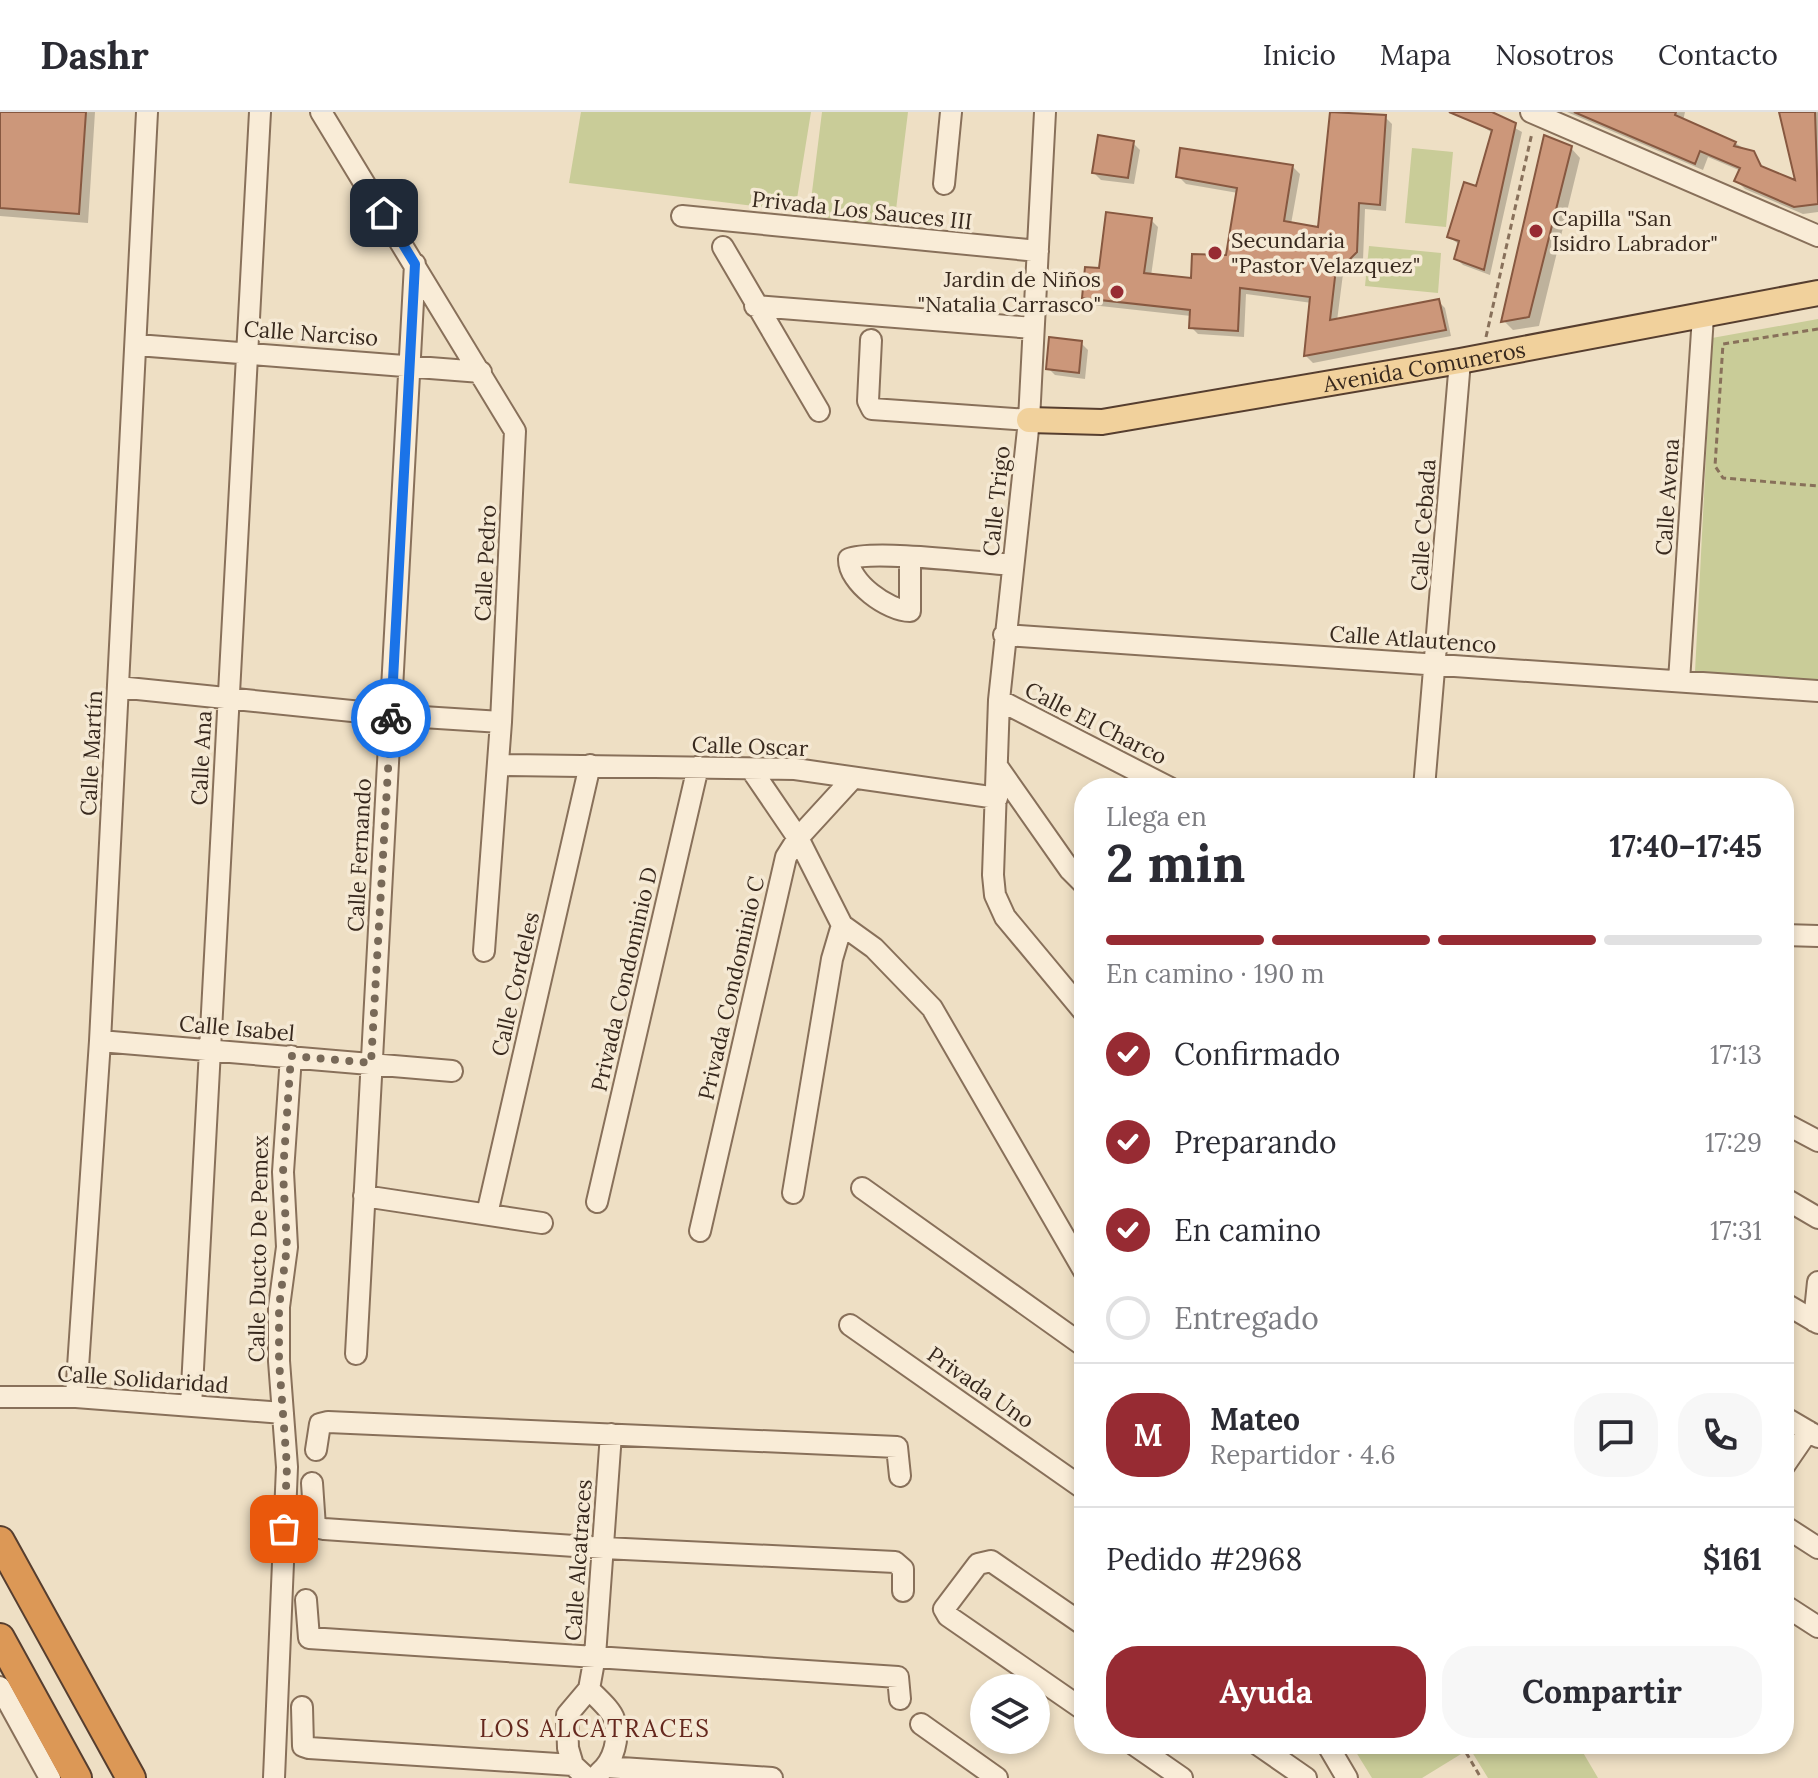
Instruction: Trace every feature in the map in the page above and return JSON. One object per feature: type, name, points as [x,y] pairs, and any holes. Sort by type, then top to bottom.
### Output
[{"type":"highway","points":[[0,1541],[124,1772]]},
{"type":"highway","points":[[0,1638],[77,1778]]},
{"type":"main road","name":"Avenida Comuneros","points":[[1029,420],[1102,422],[1470,359],[1818,293]]},
{"type":"street","name":"Calle Martín","points":[[76,1397],[100,1041],[147,112]]},
{"type":"street","name":"Calle Ana","points":[[191,1406],[260,112]]},
{"type":"street","name":"Calle Pedro","points":[[321,112],[515,431],[499,765],[484,951]]},
{"type":"street","points":[[944,184],[951,112]]},
{"type":"street","name":"Calle Trigo","points":[[1045,112],[1029,420],[999,700],[993,875],[995,895],[1005,917],[1074,1000]]},
{"type":"street","points":[[1534,113],[1818,236]]},
{"type":"street","name":"Privada Los Sauces III","points":[[682,216],[1038,251]]},
{"type":"street","points":[[723,247],[819,411]]},
{"type":"street","name":"Calle Fernando","points":[[356,1354],[415,264]]},
{"type":"street","points":[[755,306],[1033,328]]},
{"type":"street","name":"Calle Avena","points":[[1679,681],[1703,316]]},
{"type":"street","points":[[871,340],[868,401],[872,409],[1029,420]]},
{"type":"street","name":"Calle Narciso","points":[[137,345],[410,364],[481,372]]},
{"type":"street","name":"Calle Cebada","points":[[1425,778],[1470,359]]},
{"type":"street","points":[[910,558],[911,605],[910,611],[905,612],[870,593],[848,566],[849,559],[857,555],[910,558],[1013,565]]},
{"type":"street","name":"Calle Atlautenco","points":[[1004,635],[1818,691]]},
{"type":"street","points":[[118,687],[391,715],[501,722]]},
{"type":"street","name":"Calle El Charco","points":[[999,700],[1150,778]]},
{"type":"street","name":"Calle Oscar","points":[[499,765],[795,769],[997,798]]},
{"type":"street","name":"Calle Cordeles","points":[[487,1214],[590,765]]},
{"type":"street","points":[[997,766],[1074,874]]},
{"type":"street","name":"Privada Condominio D","points":[[597,1202],[698,767]]},
{"type":"street","points":[[751,769],[798,838],[842,925],[874,948],[932,1008],[1074,1254]]},
{"type":"street","name":"Privada Condominio C","points":[[700,1231],[786,857],[798,838],[853,778]]},
{"type":"street","points":[[793,1193],[832,959],[842,925]]},
{"type":"street","points":[[1794,935],[1818,936]]},
{"type":"street","name":"Calle Isabel","points":[[100,1041],[452,1071]]},
{"type":"street","name":"Calle Ducto De Pemex","points":[[274,1778],[287,1467],[279,1307],[287,1247],[283,1172],[291,1056]]},
{"type":"street","points":[[1794,1128],[1818,1141]]},
{"type":"street","points":[[862,1188],[1074,1339]]},
{"type":"street","points":[[364,1196],[542,1223]]},
{"type":"street","points":[[1794,1204],[1818,1218]]},
{"type":"street","points":[[1794,1309],[1816,1322],[1818,1282]]},
{"type":"street","name":"Privada Uno","points":[[850,1325],[1074,1482]]},
{"type":"street","name":"Calle Solidaridad","points":[[0,1397],[76,1397],[283,1413]]},
{"type":"street","points":[[316,1450],[317,1429],[320,1424],[328,1422],[611,1434],[897,1447],[900,1476]]},
{"type":"street","points":[[1794,1423],[1813,1434],[1794,1455]]},
{"type":"street","name":"Calle Alcatraces","points":[[590,1772],[568,1748],[567,1715],[589,1689],[595,1656],[611,1434]]},
{"type":"street","points":[[312,1483],[312,1519],[315,1527],[324,1529],[604,1548],[895,1562],[903,1569],[903,1591]]},
{"type":"street","points":[[1794,1532],[1818,1548]]},
{"type":"street","points":[[1074,1618],[991,1561],[983,1560],[947,1601],[944,1609],[948,1616],[1074,1703]]},
{"type":"street","points":[[306,1600],[309,1638],[898,1677],[900,1699]]},
{"type":"street","points":[[1794,1611],[1818,1627]]},
{"type":"street","points":[[0,1687],[50,1778]]},
{"type":"street","points":[[589,1689],[614,1718],[616,1749],[590,1772]]},
{"type":"street","points":[[302,1707],[301,1738],[303,1746],[309,1748],[590,1772],[772,1778]]},
{"type":"street","points":[[921,1724],[997,1778]]},
{"type":"street","points":[[1147,1754],[1182,1778]]},
{"type":"street","points":[[1271,1754],[1306,1778]]},
{"type":"street","points":[[1333,1754],[1347,1778]]},
{"type":"path","points":[[1470,359],[1534,113]]},
{"type":"path","points":[[1818,329],[1723,344],[1715,466],[1723,478],[1818,486]]},
{"type":"path","points":[[1467,1754],[1481,1778]]},
{"type":"green space","points":[[581,112],[811,112],[795,211],[569,183]]},
{"type":"green space","points":[[822,112],[908,112],[894,226],[809,216]]},
{"type":"green space","points":[[1412,148],[1453,152],[1446,227],[1405,223]]},
{"type":"green space","points":[[1369,246],[1441,253],[1438,293],[1365,286]]},
{"type":"green space","points":[[1818,319],[1818,681],[1695,672],[1712,338]]},
{"type":"green space","points":[[1357,1754],[1461,1754],[1422,1778],[1372,1778]]},
{"type":"green space","points":[[1473,1754],[1584,1754],[1598,1778],[1488,1778]]},
{"type":"building","points":[[0,112],[86,112],[79,214],[0,208]]},
{"type":"building","points":[[1330,112],[1386,115],[1380,205],[1359,203],[1357,252],[1348,261],[1337,260],[1330,320],[1439,299],[1446,330],[1304,356],[1310,297],[1240,288],[1238,331],[1189,328],[1190,310],[1082,298],[1085,267],[1099,268],[1106,212],[1152,218],[1144,273],[1191,278],[1192,254],[1226,255],[1237,188],[1176,177],[1180,148],[1293,165],[1284,221],[1318,227]]},
{"type":"building","points":[[1449,112],[1492,112],[1516,123],[1484,270],[1454,259],[1459,241],[1447,237],[1464,182],[1476,186],[1492,130]]},
{"type":"building","points":[[1574,112],[1676,112],[1675,115],[1736,142],[1734,146],[1754,151],[1761,166],[1795,180],[1779,112],[1815,112],[1818,204],[1794,207],[1734,181],[1740,168],[1700,151],[1695,164]]},
{"type":"building","points":[[1098,135],[1134,141],[1128,178],[1092,173]]},
{"type":"building","name":"Capilla \"San Isidro Labrador\"","points":[[1544,135],[1572,146],[1529,317],[1501,322]]},
{"type":"building","points":[[1049,337],[1082,341],[1079,373],[1046,369]]},
{"type":"way so far","points":[[284,1529],[287,1467],[279,1361],[279,1307],[287,1247],[283,1172],[291,1056],[371,1063],[391,718]]},
{"type":"place","name":"Capilla \"San Isidro Labrador\"","points":[[1536,231]]},
{"type":"place","name":"Secundaria \"Pastor Velazquez\"","points":[[1215,253]]},
{"type":"place","name":"Jardin de Niños \"Natalia Carrasco\"","points":[[1117,292]]},
{"type":"district","name":"LOS ALCATRACES","points":[[595,1728]]},
{"type":"route","points":[[384,213],[415,264],[391,718]]}]
